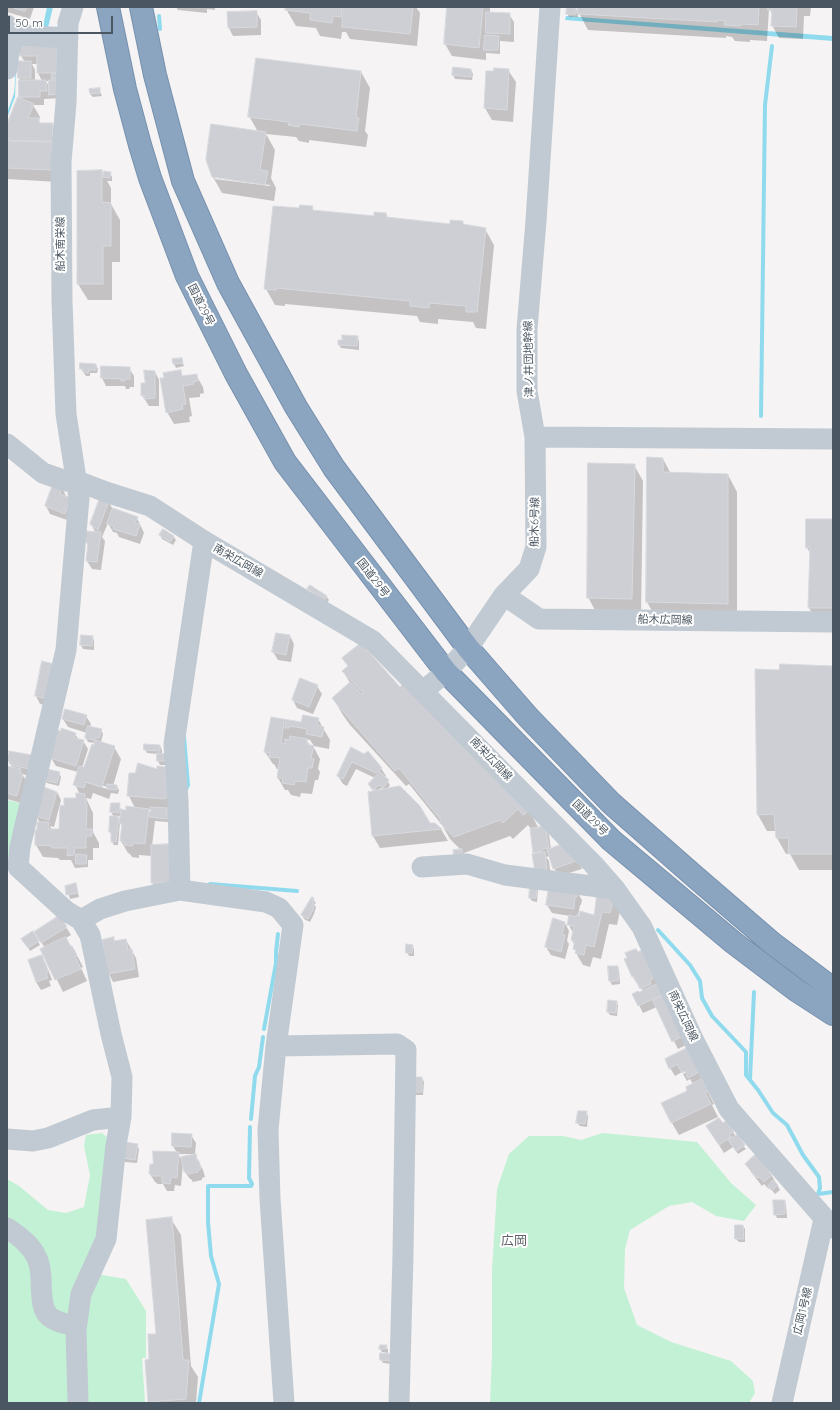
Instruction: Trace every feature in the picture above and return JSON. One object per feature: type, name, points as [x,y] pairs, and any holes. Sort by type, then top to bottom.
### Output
[{"type":"highway","name":"国道29号","points":[[108,7],[125,89],[150,178],[187,276],[236,374],[285,462],[446,672],[611,840],[734,943],[796,990],[833,1014]]},
{"type":"highway","points":[[141,7],[155,75],[183,181],[228,283],[296,407],[334,468],[468,648],[528,717],[612,803],[692,875],[772,943],[833,989]]},
{"type":"street","name":"船木南栄線","points":[[13,869],[20,847],[66,650],[79,498],[66,414],[62,301],[60,162],[66,103],[68,23],[72,7]]},
{"type":"street","name":"津ノ井団地幹線","points":[[535,437],[527,391],[527,328],[536,221],[550,7]]},
{"type":"street","points":[[7,68],[11,30],[68,38]]},
{"type":"street","points":[[535,437],[833,439]]},
{"type":"street","name":"船木6号線","points":[[424,691],[446,672],[468,648],[504,596],[529,569],[536,547],[535,437]]},
{"type":"street","name":"南栄広岡線","points":[[7,444],[43,473],[66,481],[77,481],[150,506],[204,541],[373,641],[588,858],[615,889],[642,927],[693,1039],[729,1109],[829,1224]]},
{"type":"street","points":[[180,890],[178,801],[174,744],[204,541]]},
{"type":"street","name":"船木広岡線","points":[[504,596],[539,619],[833,622]]},
{"type":"street","points":[[422,867],[468,864],[505,875],[615,889]]},
{"type":"street","points":[[13,869],[66,911],[81,920],[90,935],[111,1034],[122,1077],[121,1117],[116,1145],[106,1239],[81,1294],[76,1326],[78,1403]]},
{"type":"street","points":[[81,920],[100,909],[125,901],[180,890],[266,902],[279,908],[293,925],[276,1046],[268,1130],[270,1199],[284,1403]]},
{"type":"street","points":[[276,1046],[397,1044],[406,1050],[399,1403]]},
{"type":"street","points":[[7,1139],[33,1141],[48,1138],[93,1120],[121,1117]]},
{"type":"street","name":"広岡1号線","points":[[782,1403],[829,1224]]},
{"type":"street","points":[[7,1229],[16,1234],[34,1251],[40,1265],[42,1301],[45,1312],[49,1317],[55,1320],[76,1326]]},
{"type":"green space","points":[[7,800],[24,804],[10,859],[7,865]]},
{"type":"green space","points":[[102,1133],[110,1140],[105,1221],[73,1323],[54,1318],[43,1278],[7,1226],[7,1179],[19,1186],[48,1210],[66,1213],[84,1207],[90,1175],[84,1146],[86,1135]]},
{"type":"green space","points":[[603,1133],[697,1142],[731,1183],[756,1205],[744,1221],[716,1216],[692,1202],[669,1206],[630,1230],[625,1249],[624,1288],[637,1325],[671,1342],[731,1361],[753,1381],[755,1393],[749,1403],[490,1403],[492,1355],[492,1271],[497,1189],[509,1154],[529,1136],[563,1136],[581,1140]]},
{"type":"green space","points":[[7,1236],[29,1248],[39,1289],[72,1327],[74,1403],[7,1403]]},
{"type":"green space","points":[[97,1274],[126,1279],[146,1311],[146,1358],[142,1358],[145,1403],[83,1403],[81,1326]]},
{"type":"water","points":[[47,7],[53,7],[47,32],[42,31]]},
{"type":"water","points":[[566,16],[833,36],[833,41],[565,20]]},
{"type":"water","points":[[21,45],[17,51],[15,97],[7,118],[14,93],[15,50]]},
{"type":"building","points":[[11,7],[27,7],[25,11]]},
{"type":"building","points":[[286,7],[342,7],[341,17],[333,16],[332,23],[310,20],[310,13],[285,10]]},
{"type":"building","points":[[344,7],[413,7],[410,34],[342,27]]},
{"type":"building","points":[[447,7],[483,7],[479,48],[444,44]]},
{"type":"building","points":[[567,7],[576,8],[576,14],[566,14]]},
{"type":"building","points":[[578,7],[759,7],[758,25],[741,24],[741,26],[724,25],[725,21],[717,20],[717,22],[578,14]]},
{"type":"building","points":[[768,7],[797,7],[796,27],[771,26],[772,10],[768,10]]},
{"type":"building","points":[[257,11],[257,27],[228,28],[227,12]]},
{"type":"building","points":[[486,12],[510,13],[510,34],[486,33]]},
{"type":"building","points":[[485,35],[499,36],[498,50],[484,50]]},
{"type":"building","points":[[20,46],[57,46],[57,73],[37,73],[37,56],[20,56]]},
{"type":"building","points":[[256,58],[361,71],[356,118],[359,118],[357,131],[300,124],[299,127],[288,125],[289,122],[248,117]]},
{"type":"building","points":[[18,61],[31,61],[31,78],[18,78]]},
{"type":"building","points":[[453,67],[471,69],[471,77],[452,75]]},
{"type":"building","points":[[494,68],[509,69],[507,110],[484,108],[486,71],[493,71]]},
{"type":"building","points":[[52,73],[60,73],[60,79],[52,79]]},
{"type":"building","points":[[19,80],[46,80],[47,91],[40,91],[40,97],[19,97]]},
{"type":"building","points":[[49,80],[60,80],[59,94],[49,95]]},
{"type":"building","points":[[100,88],[100,93],[90,94],[89,89]]},
{"type":"building","points":[[18,97],[34,104],[28,118],[39,118],[39,123],[53,123],[52,141],[12,141],[7,139],[7,124]]},
{"type":"building","points":[[211,124],[266,132],[260,170],[268,171],[265,185],[212,177],[206,160]]},
{"type":"building","points":[[7,139],[12,141],[52,142],[51,170],[7,168]]},
{"type":"building","points":[[102,170],[102,202],[111,203],[111,246],[103,246],[103,284],[77,284],[77,171]]},
{"type":"building","points":[[104,171],[111,172],[110,178],[103,177]]},
{"type":"building","points":[[300,205],[313,206],[312,210],[374,216],[374,212],[386,213],[386,217],[450,224],[450,220],[463,221],[463,224],[486,228],[477,312],[466,312],[466,306],[429,303],[429,308],[410,306],[410,301],[276,288],[276,290],[264,289],[273,206],[299,208]]},
{"type":"building","points":[[342,335],[358,336],[357,346],[338,345],[338,340],[342,340]]},
{"type":"building","points":[[182,358],[183,363],[173,364],[172,359]]},
{"type":"building","points":[[80,363],[96,364],[96,370],[89,370],[88,373],[83,372],[83,369],[80,369]]},
{"type":"building","points":[[101,366],[130,367],[130,379],[121,381],[121,379],[101,378]]},
{"type":"building","points":[[144,370],[155,371],[155,398],[144,399],[144,395],[141,396],[141,383],[145,383]]},
{"type":"building","points":[[181,370],[182,376],[197,374],[198,381],[193,382],[194,384],[183,386],[186,404],[182,405],[183,409],[166,413],[160,378],[164,378],[163,373]]},
{"type":"building","points":[[647,457],[663,458],[663,472],[728,474],[728,604],[646,602]]},
{"type":"building","points":[[588,463],[635,464],[632,599],[587,598]]},
{"type":"building","points":[[53,484],[62,487],[60,494],[71,498],[65,514],[45,506]]},
{"type":"building","points":[[100,498],[109,501],[98,530],[90,524]]},
{"type":"building","points":[[113,508],[138,517],[135,523],[140,524],[136,536],[113,529],[114,526],[107,524]]},
{"type":"building","points":[[806,519],[833,519],[833,608],[808,608],[810,547],[806,548]]},
{"type":"building","points":[[163,529],[174,536],[170,542],[159,535]]},
{"type":"building","points":[[86,531],[101,532],[97,562],[86,561],[88,542],[85,542]]},
{"type":"building","points":[[310,585],[327,596],[325,599],[307,589]]},
{"type":"building","points":[[276,633],[290,635],[286,655],[272,652]]},
{"type":"building","points":[[81,635],[93,636],[92,646],[80,645]]},
{"type":"building","points":[[361,643],[400,687],[402,685],[530,810],[523,815],[518,809],[503,823],[500,820],[454,837],[439,822],[441,820],[399,768],[395,771],[332,698],[350,682],[362,695],[363,693],[342,671],[348,666],[342,658]]},
{"type":"building","points":[[42,661],[54,664],[47,699],[35,696]]},
{"type":"building","points":[[780,664],[833,666],[833,854],[788,854],[789,838],[776,838],[774,814],[757,815],[755,669],[779,670]]},
{"type":"building","points":[[300,678],[318,685],[309,707],[292,700]]},
{"type":"building","points":[[65,709],[87,715],[84,725],[62,719]]},
{"type":"building","points":[[303,715],[319,718],[317,725],[324,727],[322,737],[306,734],[307,729],[290,726],[289,728],[285,728],[286,723],[284,722],[281,743],[285,744],[285,739],[289,740],[290,736],[307,739],[307,744],[314,746],[311,758],[314,759],[312,768],[308,768],[306,782],[295,781],[294,785],[282,783],[283,778],[277,778],[280,758],[269,757],[270,753],[264,752],[271,717],[301,722]]},
{"type":"building","points":[[88,726],[102,729],[99,738],[95,738],[94,740],[85,738]]},
{"type":"building","points":[[61,728],[76,733],[74,738],[84,740],[76,766],[50,758],[56,730],[61,731]]},
{"type":"building","points":[[95,740],[115,746],[102,787],[86,782],[84,788],[73,785],[79,766],[84,767],[92,744],[94,745]]},
{"type":"building","points":[[144,744],[160,745],[160,751],[144,750]]},
{"type":"building","points":[[351,747],[364,754],[368,751],[382,768],[376,773],[352,762],[343,779],[337,776]]},
{"type":"building","points":[[9,751],[32,755],[29,769],[11,765],[11,762],[7,761]]},
{"type":"building","points":[[157,753],[167,754],[167,761],[157,761]]},
{"type":"building","points":[[138,763],[157,769],[157,766],[165,767],[168,796],[165,799],[127,796],[129,773],[135,773]]},
{"type":"building","points":[[7,766],[21,769],[20,773],[23,774],[17,796],[7,793]]},
{"type":"building","points":[[47,769],[60,772],[57,783],[44,780]]},
{"type":"building","points":[[380,772],[389,780],[383,788],[379,785],[373,790],[368,784]]},
{"type":"building","points":[[107,784],[117,785],[117,790],[107,789]]},
{"type":"building","points":[[400,786],[420,806],[430,823],[435,823],[442,829],[372,836],[368,792]]},
{"type":"building","points":[[44,787],[57,792],[49,820],[35,816]]},
{"type":"building","points":[[76,793],[85,794],[87,804],[86,829],[92,829],[92,836],[86,836],[86,848],[75,848],[74,855],[67,856],[68,848],[52,848],[52,846],[35,845],[35,830],[37,830],[37,822],[49,822],[48,829],[59,829],[60,805],[64,806],[64,798],[76,798]]},
{"type":"building","points":[[111,803],[120,803],[119,813],[110,812]]},
{"type":"building","points":[[126,806],[149,809],[145,844],[133,843],[132,846],[124,845],[125,842],[120,841],[122,824],[119,823],[121,809],[126,810]]},
{"type":"building","points":[[151,807],[167,808],[167,819],[150,817]]},
{"type":"building","points":[[110,816],[118,816],[118,832],[116,842],[111,842],[111,832],[109,832]]},
{"type":"building","points":[[545,826],[549,848],[533,853],[530,829]]},
{"type":"building","points":[[565,843],[579,860],[553,869],[547,850]]},
{"type":"building","points":[[170,844],[170,883],[151,883],[151,845]]},
{"type":"building","points":[[462,849],[463,859],[454,860],[453,850]]},
{"type":"building","points":[[545,852],[547,870],[535,872],[532,854]]},
{"type":"building","points":[[76,854],[87,855],[86,864],[76,864]]},
{"type":"building","points":[[76,883],[78,893],[66,895],[65,886]]},
{"type":"building","points":[[530,885],[537,886],[536,898],[529,898]]},
{"type":"building","points":[[549,887],[578,891],[577,897],[575,897],[574,909],[546,905]]},
{"type":"building","points":[[597,894],[614,898],[610,913],[602,912],[594,947],[586,945],[584,955],[575,953],[576,950],[573,949],[575,941],[571,940],[574,926],[567,925],[569,915],[576,917],[576,915],[579,916],[580,911],[594,915]]},
{"type":"building","points":[[312,897],[314,898],[312,902],[314,902],[313,910],[308,919],[301,915]]},
{"type":"building","points":[[60,915],[67,927],[41,943],[34,932]]},
{"type":"building","points":[[553,918],[565,922],[562,935],[565,935],[561,952],[545,947]]},
{"type":"building","points":[[33,931],[39,941],[28,948],[21,939]]},
{"type":"building","points":[[66,937],[70,946],[72,946],[77,955],[75,956],[81,969],[55,980],[40,949]]},
{"type":"building","points":[[114,937],[114,941],[126,939],[128,950],[132,949],[135,969],[108,974],[102,940]]},
{"type":"building","points":[[406,944],[413,945],[412,953],[406,953]]},
{"type":"building","points":[[636,949],[638,952],[642,950],[654,978],[650,980],[651,984],[640,989],[634,976],[632,977],[624,959],[627,958],[625,953]]},
{"type":"building","points":[[42,955],[48,972],[46,973],[48,978],[36,982],[28,960]]},
{"type":"building","points":[[608,966],[618,966],[618,981],[609,981]]},
{"type":"building","points":[[659,983],[664,994],[638,1006],[632,994]]},
{"type":"building","points":[[665,995],[684,1035],[672,1042],[653,1001]]},
{"type":"building","points":[[608,1000],[617,1001],[616,1013],[607,1012]]},
{"type":"building","points":[[687,1048],[699,1072],[688,1078],[685,1071],[682,1073],[677,1064],[669,1069],[665,1059]]},
{"type":"building","points":[[412,1077],[422,1077],[422,1092],[411,1092]]},
{"type":"building","points":[[702,1079],[708,1091],[705,1092],[711,1104],[671,1123],[661,1103],[687,1091],[686,1087]]},
{"type":"building","points":[[578,1111],[587,1111],[585,1124],[576,1123]]},
{"type":"building","points":[[719,1118],[723,1123],[727,1120],[734,1132],[729,1135],[731,1137],[719,1145],[706,1126]]},
{"type":"building","points":[[172,1133],[192,1134],[191,1147],[172,1146]]},
{"type":"building","points":[[738,1134],[745,1145],[736,1151],[728,1140]]},
{"type":"building","points":[[125,1142],[138,1144],[135,1160],[122,1158]]},
{"type":"building","points":[[153,1151],[179,1152],[177,1178],[171,1177],[170,1184],[162,1183],[162,1176],[152,1176],[152,1174],[149,1174],[150,1164],[153,1164]]},
{"type":"building","points":[[196,1154],[197,1162],[199,1161],[201,1169],[198,1170],[198,1172],[188,1174],[187,1171],[184,1172],[181,1157]]},
{"type":"building","points":[[756,1154],[769,1168],[767,1170],[772,1175],[764,1182],[759,1177],[757,1178],[745,1164]]},
{"type":"building","points":[[773,1180],[778,1185],[772,1191],[768,1186]]},
{"type":"building","points":[[773,1200],[785,1200],[785,1214],[774,1215]]},
{"type":"building","points":[[172,1217],[183,1360],[189,1360],[186,1399],[148,1402],[145,1360],[149,1359],[148,1334],[156,1334],[146,1220]]},
{"type":"building","points":[[735,1225],[743,1225],[744,1239],[735,1239]]},
{"type":"building","points":[[380,1345],[387,1345],[386,1349],[379,1349]]},
{"type":"building","points":[[380,1353],[392,1354],[392,1361],[380,1360]]},
{"type":"waterway","points":[[159,16],[160,29]]},
{"type":"waterway","points":[[761,416],[765,105],[772,46]]},
{"type":"waterway","points":[[184,737],[188,785],[185,791]]},
{"type":"waterway","points":[[210,884],[297,891]]},
{"type":"waterway","points":[[658,930],[690,965],[700,981],[702,998],[712,1016],[746,1052],[746,1075],[773,1113],[787,1125],[803,1155],[819,1177],[820,1188],[818,1194],[833,1192]]},
{"type":"waterway","points":[[264,1029],[276,963],[278,934]]},
{"type":"waterway","points":[[750,1079],[754,992]]},
{"type":"waterway","points":[[251,1119],[255,1076],[259,1067],[263,1037]]},
{"type":"waterway","points":[[199,1403],[219,1284],[211,1256],[208,1222],[208,1186],[251,1186],[252,1184],[249,1178],[250,1127]]},
{"type":"district","name":"広岡","points":[[514,1241]]}]
